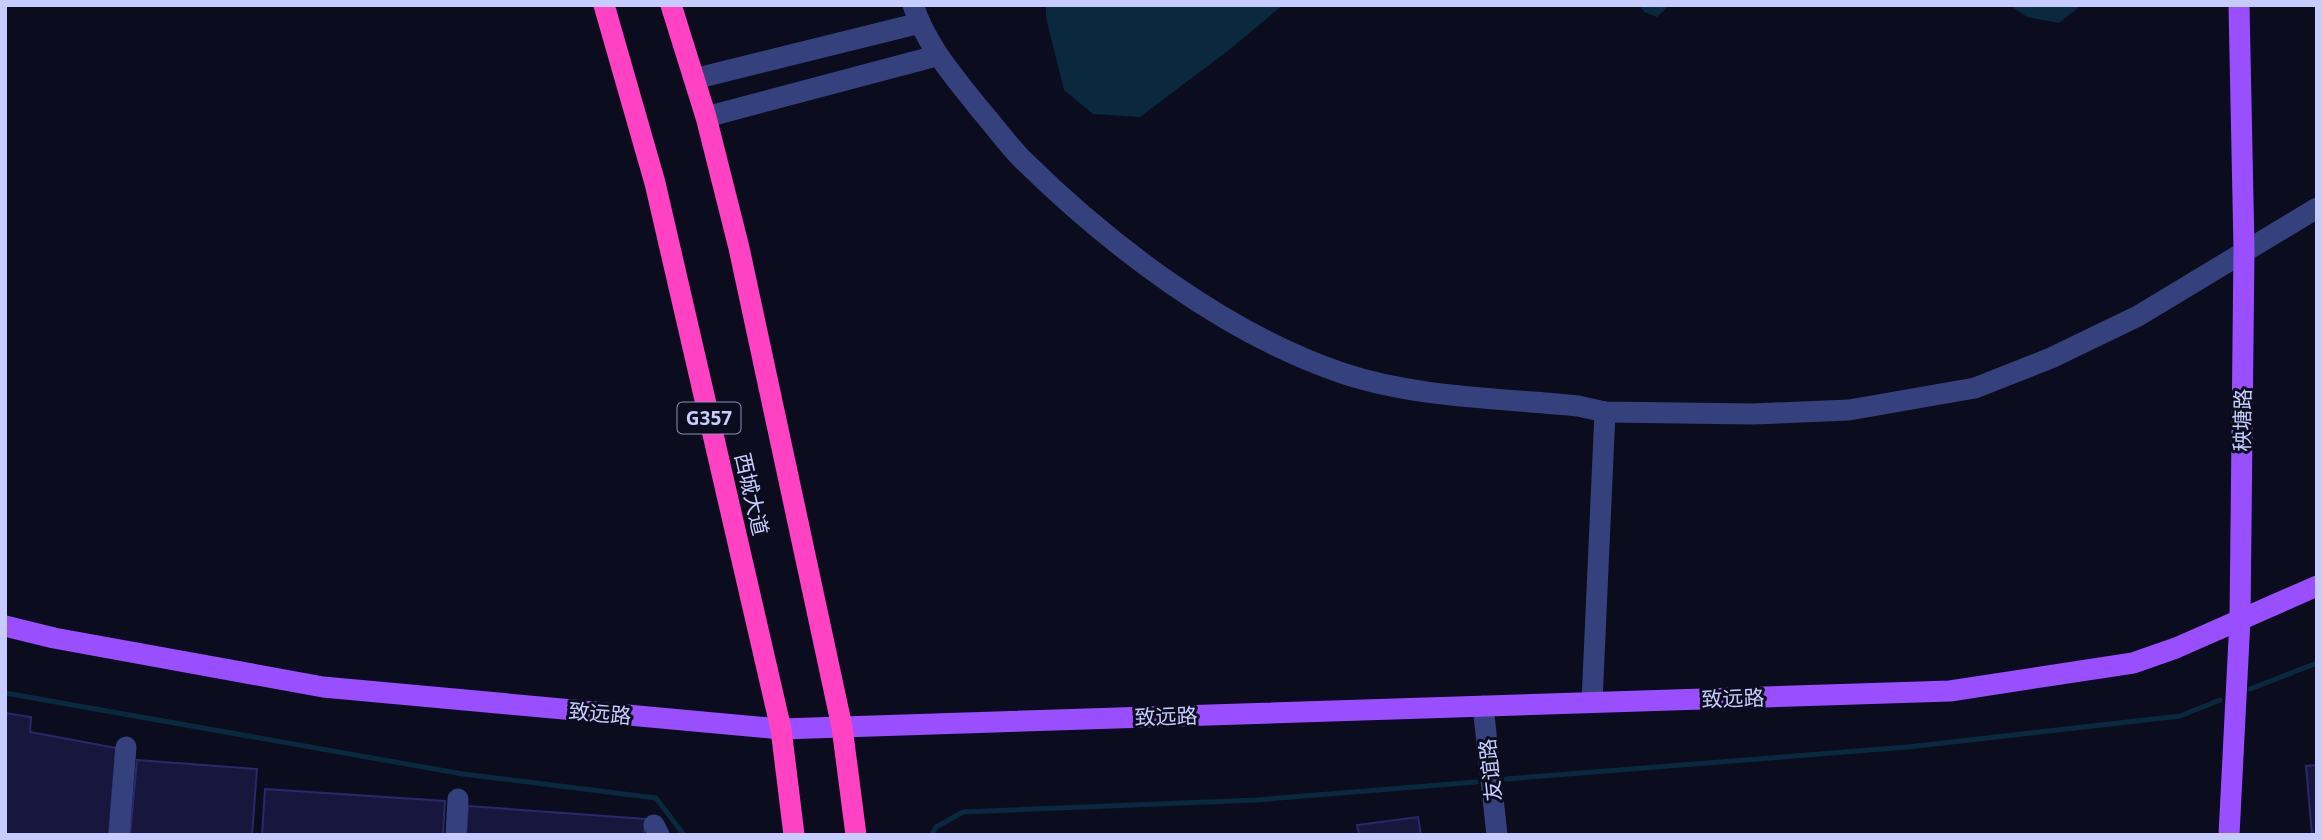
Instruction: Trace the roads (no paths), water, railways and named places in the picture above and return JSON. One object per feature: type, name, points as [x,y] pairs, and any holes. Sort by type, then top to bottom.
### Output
[{"type":"highway","name":"西城大道","points":[[604,5],[654,183],[781,729],[794,835]]},
{"type":"highway","name":"西城大道","points":[[671,5],[706,117],[739,248],[842,727],[856,835]]},
{"type":"main road","name":"秧塘路","points":[[2229,835],[2240,620],[2244,249],[2239,5]]},
{"type":"main road","name":"致远路","points":[[5,626],[54,638],[323,687],[781,729],[1950,691],[2133,663],[2317,586]]},
{"type":"street","points":[[694,79],[916,14],[936,56],[1021,159],[1102,231],[1189,294],[1256,336],[1344,374],[1394,387],[1578,406],[1605,412],[1753,414],[1849,410],[1975,388],[2051,358],[2138,316],[2244,249],[2317,208]]},
{"type":"street","points":[[706,117],[936,56]]},
{"type":"street","points":[[1592,702],[1605,412]]},
{"type":"street","name":"友谊路","points":[[1483,706],[1497,835]]},
{"type":"street","points":[[119,835],[125,747]]},
{"type":"street","points":[[456,835],[458,799]]},
{"type":"water","points":[[1046,5],[1283,5],[1229,50],[1140,117],[1093,114],[1064,90],[1046,18]]},
{"type":"water","points":[[1639,5],[1670,5],[1657,17],[1644,12]]},
{"type":"water","points":[[2009,5],[2082,5],[2059,23],[2027,17]]},
{"type":"waterway","points":[[2250,689],[2317,663]]},
{"type":"waterway","points":[[5,693],[463,774],[656,798],[684,835]]},
{"type":"waterway","points":[[1506,779],[1908,747],[2180,716],[2220,700]]},
{"type":"waterway","points":[[931,835],[936,827],[963,812],[1256,800],[1476,782]]}]
